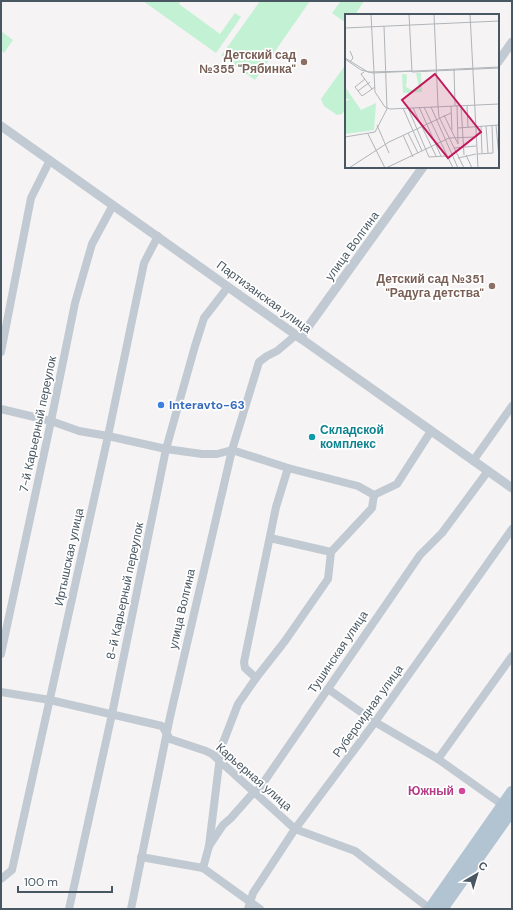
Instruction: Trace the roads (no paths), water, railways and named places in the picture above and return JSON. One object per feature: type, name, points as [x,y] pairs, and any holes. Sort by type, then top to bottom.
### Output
[{"type":"main road","points":[[442,909],[510,809],[512,792]]},
{"type":"main road","points":[[430,909],[510,809]]},
{"type":"street","points":[[499,61],[512,42]]},
{"type":"street","name":"Партизанская улица","points":[[1,126],[512,488]]},
{"type":"street","points":[[1,352],[31,198],[50,160]]},
{"type":"street","name":"улица Волгина","points":[[131,909],[167,733],[232,450],[259,362],[267,356],[277,352],[298,337],[422,168]]},
{"type":"street","name":"7-й Карьерный переулок","points":[[1,654],[75,303],[92,244],[113,205]]},
{"type":"street","name":"Иртышская улица","points":[[1,878],[12,870],[108,436],[144,263],[158,236]]},
{"type":"street","name":"8-й Карьерный переулок","points":[[69,909],[112,714],[166,449],[204,318],[228,286]]},
{"type":"street","points":[[473,461],[512,406]]},
{"type":"street","points":[[1,409],[51,421],[79,431],[166,449],[202,454],[217,454],[232,450],[288,468],[358,486],[374,495]]},
{"type":"street","points":[[374,495],[397,484],[431,430]]},
{"type":"street","points":[[256,678],[245,668],[244,662],[276,507],[288,468]]},
{"type":"street","name":"Тушинская улица","points":[[209,846],[223,825],[254,792],[259,789],[420,555],[442,533],[488,471]]},
{"type":"street","points":[[203,868],[209,846],[220,748],[238,704],[256,678],[285,642],[328,579],[331,552],[372,508],[374,495]]},
{"type":"street","name":"Рубероидная улица","points":[[249,905],[253,893],[296,829],[375,722],[512,529]]},
{"type":"street","points":[[270,538],[331,552]]},
{"type":"street","points":[[438,759],[512,656]]},
{"type":"street","points":[[328,690],[375,722],[438,759],[510,809]]},
{"type":"street","name":"Карьерная улица","points":[[1,692],[50,700],[162,726],[170,739],[206,751],[296,829],[355,851],[430,909]]},
{"type":"street","points":[[141,857],[203,868],[249,905],[260,909]]},
{"type":"place","name":"Детский сад №355 \"Рябинка\"","points":[[304,62]]},
{"type":"place","name":"Детский сад №351 \"Радуга детства\"","points":[[492,286]]},
{"type":"place","name":"Interavto-63","points":[[161,405]]},
{"type":"place","name":"Складской комплекс","points":[[312,437]]},
{"type":"place","name":"Южный","points":[[462,791]]}]
